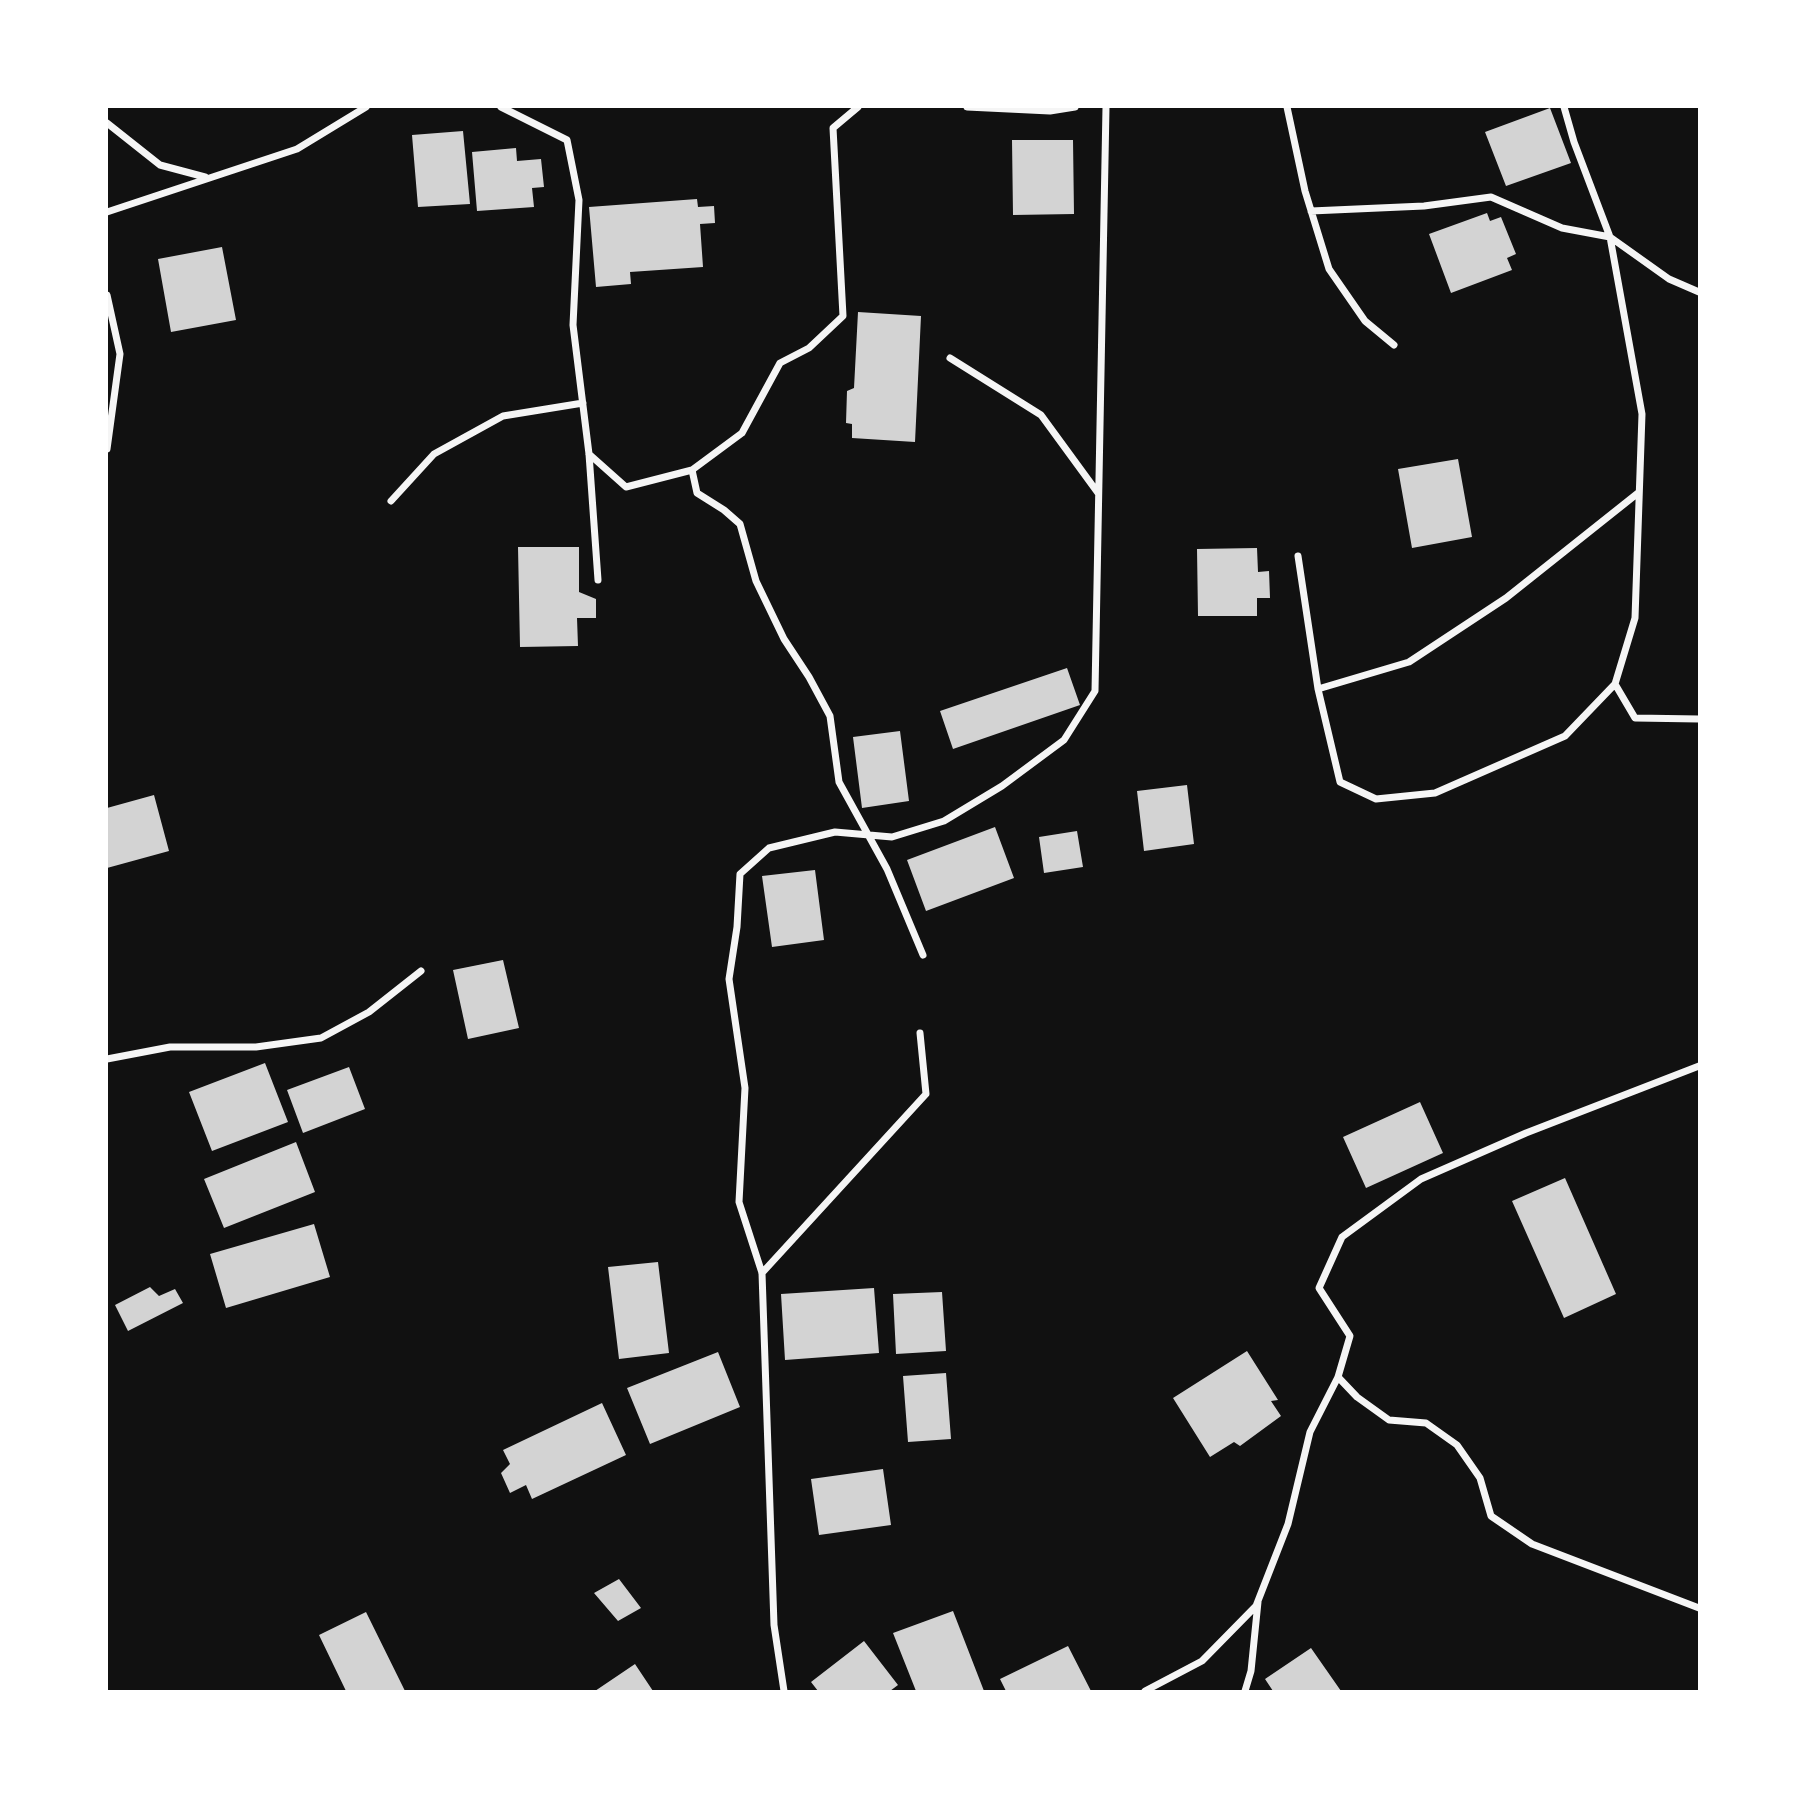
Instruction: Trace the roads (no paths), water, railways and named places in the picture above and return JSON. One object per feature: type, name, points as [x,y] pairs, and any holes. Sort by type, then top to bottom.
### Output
[{"type":"street","points":[[107,212],[297,149],[366,107]]},
{"type":"street","points":[[500,107],[567,141],[579,200],[573,325],[589,454],[598,580]]},
{"type":"street","points":[[589,454],[626,487],[692,470],[742,433],[780,363],[809,348],[843,316],[833,128],[858,107]]},
{"type":"street","points":[[967,107],[1050,111],[1075,107]]},
{"type":"street","points":[[784,1691],[774,1625],[762,1273],[739,1202],[744,1088],[729,979],[737,927],[740,874],[769,848],[835,832],[892,837],[944,821],[1002,786],[1063,740],[1095,691],[1106,107]]},
{"type":"street","points":[[1287,107],[1305,191],[1329,269],[1365,321],[1394,345]]},
{"type":"street","points":[[1298,556],[1318,689],[1340,782],[1376,799],[1435,793],[1565,736],[1615,684],[1635,618],[1642,414],[1610,237],[1574,142],[1564,107]]},
{"type":"street","points":[[107,123],[160,165],[207,177]]},
{"type":"street","points":[[1311,211],[1424,205],[1492,197],[1562,228],[1610,237],[1669,279],[1699,292]]},
{"type":"street","points":[[107,295],[120,354],[107,449]]},
{"type":"street","points":[[950,358],[1041,415],[1098,494]]},
{"type":"street","points":[[391,501],[434,454],[503,416],[583,403]]},
{"type":"street","points":[[692,470],[697,493],[740,524],[756,581],[784,639],[830,716],[839,782],[887,869],[923,955]]},
{"type":"street","points":[[1318,689],[1409,662],[1506,597],[1638,493]]},
{"type":"street","points":[[1615,684],[1635,718],[1699,719]]},
{"type":"street","points":[[107,1059],[170,1047],[256,1047],[321,1038],[369,1012],[421,971]]},
{"type":"street","points":[[762,1273],[926,1094],[920,1033]]},
{"type":"street","points":[[1145,1691],[1202,1661],[1256,1606],[1288,1524],[1310,1432],[1338,1377],[1350,1336],[1319,1288],[1342,1237],[1421,1179],[1526,1133],[1699,1066]]},
{"type":"street","points":[[1338,1377],[1357,1397],[1389,1420],[1426,1423],[1457,1445],[1480,1478],[1491,1516],[1532,1544],[1699,1608]]},
{"type":"street","points":[[1245,1691],[1251,1671],[1259,1598]]}]
